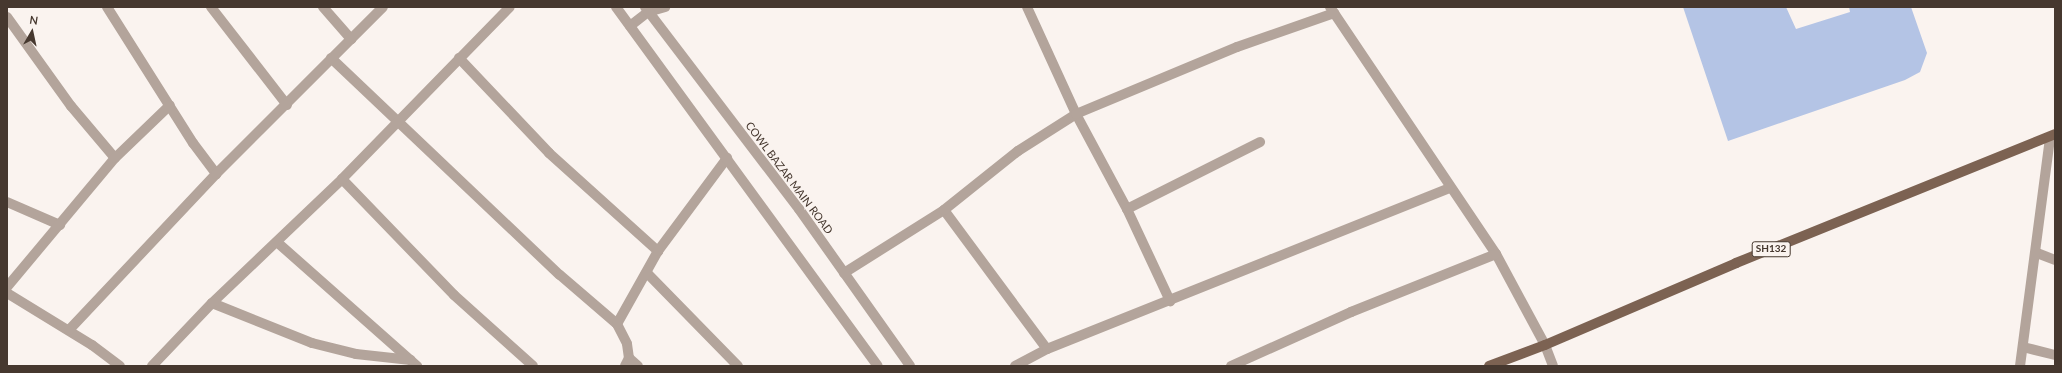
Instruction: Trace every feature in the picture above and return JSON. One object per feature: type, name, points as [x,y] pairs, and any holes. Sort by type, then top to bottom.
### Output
[{"type":"main road","name":"SH132","points":[[1489,366],[1545,346],[1736,263],[2052,135]]},
{"type":"street","points":[[107,7],[216,174]]},
{"type":"street","points":[[211,7],[287,105]]},
{"type":"street","points":[[323,7],[351,39]]},
{"type":"street","points":[[69,330],[216,174],[287,105],[331,58],[383,7]]},
{"type":"street","points":[[156,365],[212,303],[278,242],[342,179],[396,121],[510,7]]},
{"type":"street","points":[[616,7],[878,366]]},
{"type":"street","points":[[630,26],[646,9],[665,7]]},
{"type":"street","points":[[1027,7],[1076,114],[1127,209],[1170,301]]},
{"type":"street","name":"COWL BAZAR MAIN ROAD","points":[[646,9],[844,273],[910,366]]},
{"type":"street","points":[[844,273],[944,210],[1018,151],[1076,114],[1237,47],[1332,10],[1450,188],[1496,254],[1545,346],[1553,366]]},
{"type":"street","points":[[7,17],[71,106],[115,158]]},
{"type":"street","points":[[331,58],[560,275],[617,324],[627,344],[627,362],[638,366]]},
{"type":"street","points":[[459,58],[549,153],[658,251]]},
{"type":"street","points":[[7,287],[115,158],[170,105]]},
{"type":"street","points":[[2020,366],[2037,253],[2052,135]]},
{"type":"street","points":[[1127,209],[1260,142]]},
{"type":"street","points":[[617,324],[658,251],[727,158]]},
{"type":"street","points":[[342,179],[454,295],[533,366]]},
{"type":"street","points":[[1014,366],[1047,349],[1450,188]]},
{"type":"street","points":[[7,202],[60,225]]},
{"type":"street","points":[[944,210],[1047,349]]},
{"type":"street","points":[[278,242],[414,363]]},
{"type":"street","points":[[2037,253],[2055,260]]},
{"type":"street","points":[[1231,366],[1351,312],[1496,254]]},
{"type":"street","points":[[647,272],[738,366]]},
{"type":"street","points":[[7,293],[69,330],[120,366]]},
{"type":"street","points":[[212,303],[312,343],[356,354],[414,363]]},
{"type":"street","points":[[2023,347],[2055,355]]},
{"type":"building","points":[[1683,7],[1786,7],[1796,29],[1850,12],[1849,7],[1911,7],[1927,53],[1920,72],[1905,80],[1728,141]]}]
